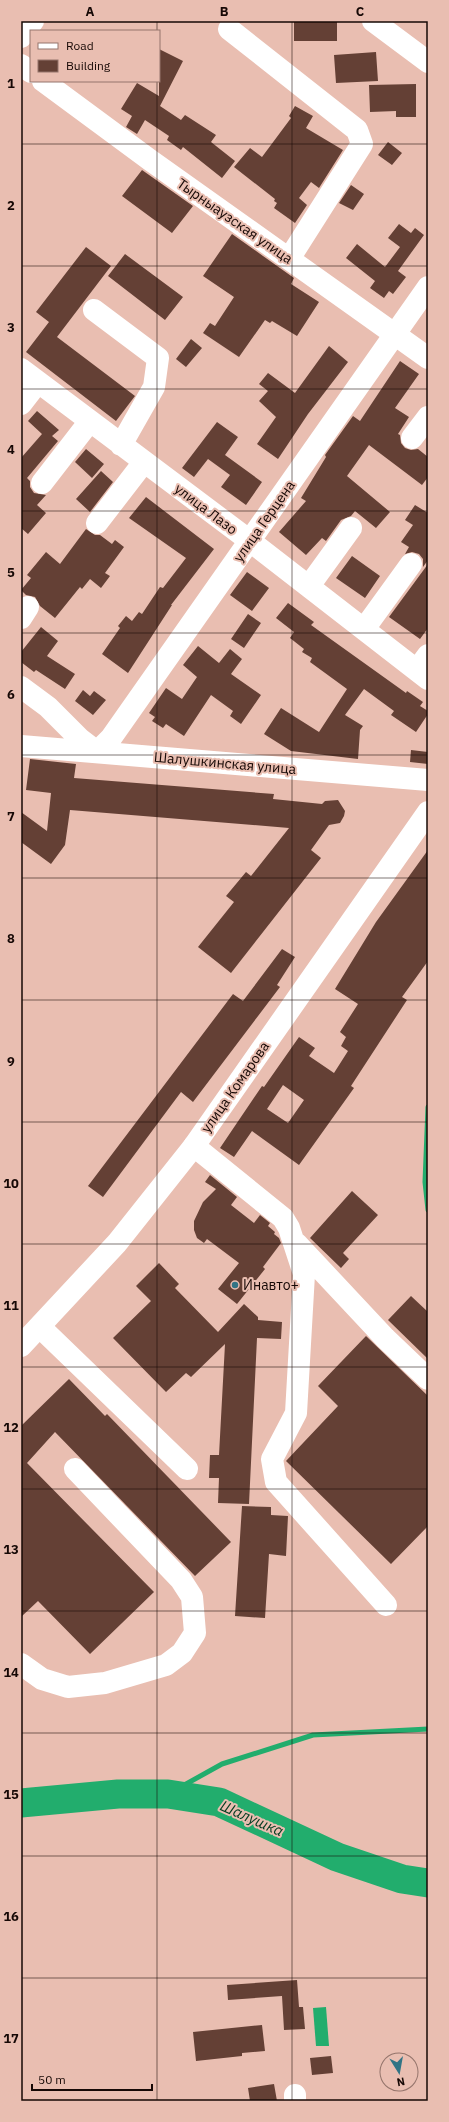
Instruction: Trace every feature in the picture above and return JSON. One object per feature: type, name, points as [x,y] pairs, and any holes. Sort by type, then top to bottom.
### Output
[{"type":"street","points":[[21,37],[33,21]]},
{"type":"street","points":[[373,21],[428,62]]},
{"type":"street","points":[[229,29],[357,130],[362,144],[289,259]]},
{"type":"street","points":[[21,65],[30,71]]},
{"type":"street","name":"Тырныаузская улица","points":[[44,82],[150,160],[428,358]]},
{"type":"street","name":"улица Герцена","points":[[97,752],[111,738],[428,288]]},
{"type":"street","points":[[94,310],[158,358],[154,387],[121,445]]},
{"type":"street","name":"улица Лазо","points":[[21,369],[250,541],[364,629],[424,668]]},
{"type":"street","points":[[21,404],[38,382]]},
{"type":"street","points":[[412,438],[428,417]]},
{"type":"street","points":[[42,483],[90,422]]},
{"type":"street","points":[[97,523],[144,462]]},
{"type":"street","points":[[309,586],[351,528]]},
{"type":"street","points":[[364,629],[411,564]]},
{"type":"street","points":[[21,687],[48,707],[80,739],[97,752]]},
{"type":"street","name":"Шалушкинская улица","points":[[21,746],[428,780]]},
{"type":"street","name":"улица Комарова","points":[[21,1346],[116,1243],[194,1146],[428,812]]},
{"type":"street","points":[[194,1146],[283,1218],[293,1240],[304,1274],[296,1413],[272,1459],[276,1482],[386,1605]]},
{"type":"street","points":[[293,1240],[385,1338],[428,1379]]},
{"type":"street","points":[[40,1327],[188,1469]]},
{"type":"street","points":[[21,1664],[42,1680],[68,1687],[105,1683],[166,1665],[182,1653],[195,1633],[192,1597],[181,1580],[75,1469]]},
{"type":"shaded area","points":[[326,2007],[329,2046],[316,2046],[313,2008]]},
{"type":"building","points":[[337,21],[337,41],[294,41],[294,22]]},
{"type":"building","points":[[160,50],[183,61],[160,106],[181,120],[185,115],[216,135],[211,142],[235,161],[222,178],[183,147],[181,150],[167,140],[169,136],[145,120],[137,134],[126,127],[132,116],[121,109],[137,83],[159,96]]},
{"type":"building","points":[[376,52],[378,81],[336,83],[334,55]]},
{"type":"building","points":[[416,84],[416,117],[396,117],[396,111],[370,112],[369,85]]},
{"type":"building","points":[[295,106],[313,116],[306,128],[343,150],[319,188],[311,182],[299,198],[307,205],[295,223],[274,208],[277,203],[274,201],[275,199],[234,167],[250,148],[262,157],[291,118],[289,116]]},
{"type":"building","points":[[388,142],[402,153],[392,165],[378,155]]},
{"type":"building","points":[[142,170],[193,206],[172,233],[122,196]]},
{"type":"building","points":[[351,185],[364,194],[353,210],[339,203]]},
{"type":"building","points":[[399,224],[411,233],[415,228],[424,235],[398,271],[406,277],[393,294],[389,291],[384,298],[370,288],[375,281],[346,258],[357,244],[385,267],[400,247],[388,238]]},
{"type":"building","points":[[232,234],[294,278],[291,284],[319,302],[297,336],[272,321],[270,323],[265,320],[239,357],[203,333],[210,323],[215,326],[234,297],[203,276]]},
{"type":"building","points":[[86,247],[111,266],[57,337],[135,396],[116,421],[26,352],[49,322],[36,312]]},
{"type":"building","points":[[125,254],[183,297],[165,320],[108,276]]},
{"type":"building","points":[[191,339],[202,348],[186,367],[176,359]]},
{"type":"building","points":[[329,346],[348,362],[308,414],[278,459],[257,444],[276,417],[259,401],[268,391],[259,384],[268,373],[295,393]]},
{"type":"building","points":[[400,361],[419,374],[395,408],[409,417],[398,434],[400,435],[401,443],[405,448],[411,450],[418,449],[428,457],[428,477],[422,485],[369,445],[347,476],[390,512],[376,528],[355,511],[351,516],[341,520],[326,541],[322,538],[306,555],[279,532],[306,501],[301,498],[326,457],[325,455],[353,416],[360,421]]},
{"type":"building","points":[[37,411],[59,430],[52,436],[58,441],[27,478],[30,481],[30,487],[34,493],[46,495],[37,505],[46,513],[28,534],[21,528],[21,458],[42,434],[28,421]]},
{"type":"building","points":[[217,422],[238,437],[225,455],[262,482],[246,505],[221,487],[230,475],[208,459],[194,477],[182,468]]},
{"type":"building","points":[[86,449],[104,464],[92,478],[75,462]]},
{"type":"building","points":[[101,471],[113,482],[90,512],[76,499]]},
{"type":"building","points":[[146,497],[214,549],[171,605],[128,673],[102,654],[120,628],[118,626],[126,616],[132,621],[139,612],[142,614],[160,587],[163,588],[186,558],[129,518]]},
{"type":"building","points":[[415,505],[428,513],[428,560],[423,567],[423,559],[419,554],[412,552],[405,554],[409,547],[401,542],[413,525],[405,520]]},
{"type":"building","points":[[86,529],[95,535],[100,535],[112,544],[115,540],[124,547],[105,573],[110,576],[101,588],[90,579],[82,589],[80,587],[55,618],[40,606],[35,597],[26,595],[21,590],[31,578],[27,575],[46,552],[60,564]]},
{"type":"building","points":[[352,556],[380,576],[365,598],[336,578]]},
{"type":"building","points":[[428,564],[428,628],[420,639],[389,617]]},
{"type":"building","points":[[247,572],[269,588],[252,611],[230,595]]},
{"type":"building","points":[[288,603],[314,622],[311,625],[406,693],[407,691],[423,702],[420,706],[428,711],[428,714],[416,732],[391,715],[394,711],[364,689],[345,715],[363,726],[360,730],[358,759],[291,751],[264,734],[281,708],[319,732],[347,689],[310,662],[312,658],[302,652],[304,649],[290,638],[294,632],[276,618]]},
{"type":"building","points":[[248,614],[261,623],[244,648],[231,639]]},
{"type":"building","points":[[41,627],[58,641],[47,656],[75,674],[65,689],[36,670],[34,672],[21,662],[21,652]]},
{"type":"building","points":[[198,646],[219,663],[230,649],[242,659],[231,674],[261,695],[241,724],[230,716],[233,711],[211,695],[184,736],[166,724],[163,728],[152,721],[155,717],[149,713],[166,688],[182,699],[197,677],[183,665]]},
{"type":"building","points":[[83,690],[90,696],[94,691],[106,700],[93,715],[75,701]]},
{"type":"building","points":[[411,750],[428,752],[428,764],[410,762]]},
{"type":"building","points":[[30,759],[76,764],[74,778],[274,794],[273,799],[322,804],[325,801],[338,800],[345,811],[340,823],[329,825],[311,850],[321,858],[231,973],[198,947],[234,902],[226,896],[246,872],[251,876],[289,828],[70,810],[65,845],[51,864],[21,842],[21,812],[47,831],[51,793],[26,790]]},
{"type":"building","points":[[428,850],[428,961],[402,997],[407,1000],[351,1086],[354,1088],[299,1165],[252,1131],[234,1157],[220,1148],[262,1086],[264,1087],[299,1037],[315,1048],[309,1056],[334,1073],[348,1051],[341,1046],[346,1037],[340,1032],[358,1004],[335,989],[376,922]],"holes":[[[283,1085],[304,1100],[288,1123],[267,1109]]]},
{"type":"building","points":[[282,949],[295,957],[277,985],[280,987],[193,1102],[181,1092],[103,1197],[88,1186],[233,994],[243,1001]]},
{"type":"building","points":[[210,1175],[237,1197],[231,1205],[254,1223],[260,1215],[270,1223],[268,1226],[275,1232],[274,1234],[279,1238],[281,1243],[263,1267],[265,1269],[237,1304],[218,1289],[239,1263],[207,1239],[204,1243],[197,1238],[194,1230],[194,1221],[203,1202],[216,1189],[205,1182]]},
{"type":"building","points":[[352,1191],[378,1215],[343,1253],[349,1259],[341,1268],[310,1238]]},
{"type":"building","points":[[159,1263],[179,1284],[175,1288],[218,1332],[244,1304],[258,1317],[258,1320],[282,1322],[281,1339],[257,1338],[249,1504],[218,1503],[219,1478],[209,1478],[210,1455],[219,1455],[225,1344],[191,1377],[186,1373],[166,1392],[113,1338],[151,1301],[136,1286]]},
{"type":"building","points":[[411,1296],[428,1312],[428,1359],[388,1320]]},
{"type":"building","points":[[366,1336],[428,1396],[428,1526],[391,1564],[286,1461],[338,1406],[318,1386]]},
{"type":"building","points":[[69,1379],[105,1416],[107,1414],[231,1542],[195,1576],[55,1432],[27,1463],[154,1592],[90,1654],[38,1601],[21,1617],[21,1426]]},
{"type":"building","points":[[242,1506],[271,1507],[271,1515],[288,1516],[286,1556],[269,1554],[265,1618],[235,1616]]},
{"type":"building","points":[[297,1980],[299,2007],[303,2007],[305,2029],[284,2030],[282,1996],[228,2000],[227,1985]]},
{"type":"building","points":[[262,2025],[265,2051],[242,2053],[242,2056],[196,2061],[193,2032]]},
{"type":"building","points":[[331,2056],[333,2073],[312,2075],[310,2058]]},
{"type":"building","points":[[274,2084],[277,2101],[250,2101],[248,2088]]},
{"type":"waterway","points":[[428,1107],[425,1182],[428,1210]]},
{"type":"waterway","points":[[168,1794],[222,1764],[313,1735],[428,1729]]},
{"type":"waterway","name":"Шалушка","points":[[21,1803],[118,1794],[168,1794],[219,1802],[337,1857],[402,1879],[428,1883]]},
{"type":"place","name":"Инавто+","points":[[235,1285]]}]
